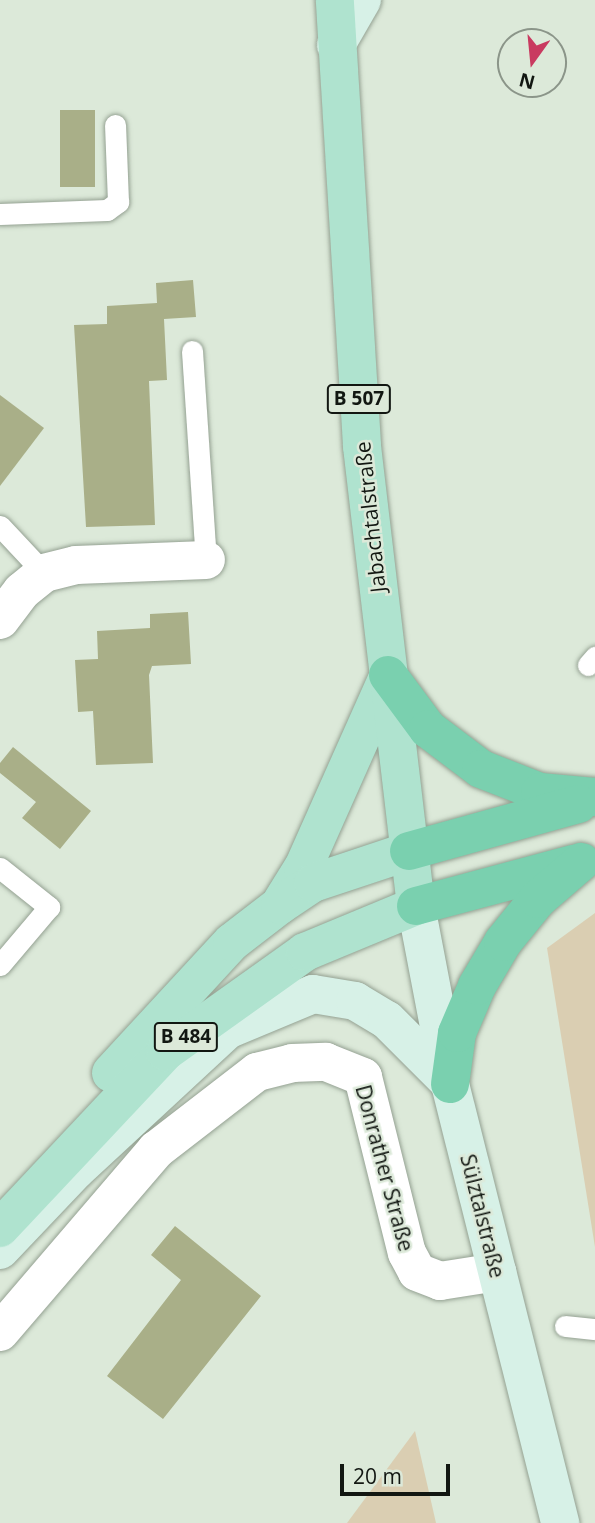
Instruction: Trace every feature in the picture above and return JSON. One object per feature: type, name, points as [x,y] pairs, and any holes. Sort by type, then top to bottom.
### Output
[{"type":"highway","points":[[388,675],[428,729],[481,769],[540,792],[595,798]]},
{"type":"highway","points":[[409,851],[595,798]]},
{"type":"highway","points":[[416,906],[588,860]]},
{"type":"highway","points":[[450,1084],[457,1033],[477,986],[503,942],[538,899],[588,860]]},
{"type":"main road","name":"Jabachtalstraße","points":[[335,0],[362,445],[416,906]]},
{"type":"main road","points":[[336,45],[362,0]]},
{"type":"main road","points":[[281,905],[303,868],[388,675]]},
{"type":"main road","name":"B 484","points":[[0,1199],[185,989],[232,942],[313,883],[409,851]]},
{"type":"main road","name":"B 484","points":[[0,1228],[165,1052],[305,952],[416,906]]},
{"type":"main road","name":"Sülztalstraße","points":[[416,906],[450,1084],[560,1523]]},
{"type":"main road","points":[[0,1250],[76,1170],[227,1030],[313,994],[355,1001],[387,1020],[450,1084]]},
{"type":"street","points":[[0,620],[22,591],[44,573],[76,565],[206,560]]},
{"type":"street","name":"Donrather Straße","points":[[0,1332],[156,1150],[257,1072],[292,1063],[326,1062],[363,1077],[407,1253],[417,1272],[440,1281],[498,1272]]},
{"type":"lane","points":[[0,214],[107,210],[118,202],[116,125]]},
{"type":"lane","points":[[192,351],[206,560]]},
{"type":"lane","points":[[0,526],[44,573]]},
{"type":"lane","points":[[0,868],[49,907],[0,965]]},
{"type":"lane","points":[[565,1326],[595,1329]]},
{"type":"shaded area","points":[[595,913],[595,1247],[547,948]]},
{"type":"shaded area","points":[[415,1431],[436,1523],[347,1523]]},
{"type":"building","points":[[60,110],[95,110],[95,187],[60,187]]},
{"type":"building","points":[[193,280],[196,317],[164,319],[167,380],[149,381],[155,525],[86,527],[74,325],[107,324],[107,306],[157,303],[156,283]]},
{"type":"building","points":[[0,395],[44,428],[0,486]]},
{"type":"building","points":[[188,612],[191,664],[152,666],[149,675],[153,763],[96,765],[93,711],[78,712],[75,660],[98,659],[97,631],[150,628],[150,614]]},
{"type":"building","points":[[13,747],[91,811],[60,849],[22,818],[36,802],[0,773],[0,763]]},
{"type":"building","points":[[175,1226],[261,1296],[163,1419],[107,1376],[181,1280],[151,1255]]}]
